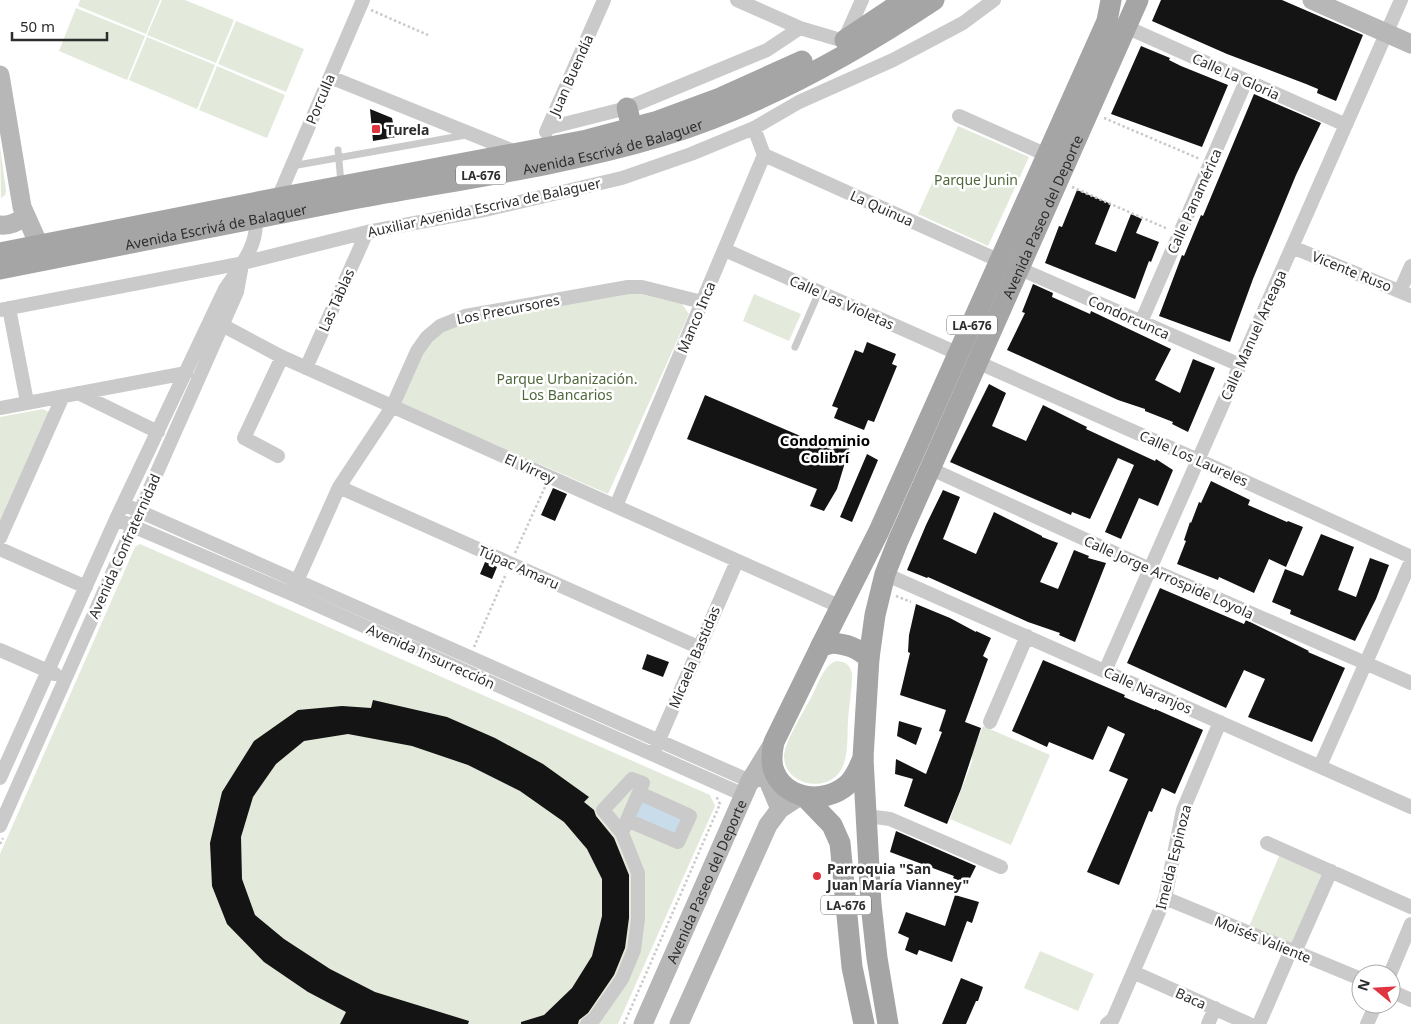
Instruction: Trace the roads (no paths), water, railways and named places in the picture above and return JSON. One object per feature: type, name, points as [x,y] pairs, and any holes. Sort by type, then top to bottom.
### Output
[{"type":"main road","name":"Avenida Escrivá de Balaguer","points":[[0,253],[41,253],[255,218],[587,156],[664,135],[743,105],[822,68],[905,0]]},
{"type":"main road","name":"Avenida Escrivá de Balaguer","points":[[0,269],[41,253],[278,198],[587,140],[655,122],[720,98],[815,55],[885,32],[934,0]]},
{"type":"main road","name":"Avenida Paseo del Deporte","points":[[821,646],[968,358],[1009,265],[1047,155],[1107,21],[1111,0]]},
{"type":"main road","name":"Avenida Paseo del Deporte","points":[[1009,265],[1057,180],[1138,0]]},
{"type":"main road","points":[[1312,0],[1411,44]]},
{"type":"main road","points":[[0,75],[22,207],[41,253]]},
{"type":"main road","points":[[627,108],[632,128]]},
{"type":"main road","points":[[0,226],[10,225],[25,216]]},
{"type":"main road","name":"Avenida Paseo del Deporte","points":[[869,658],[885,574],[929,468],[968,358]]},
{"type":"main road","points":[[821,646],[842,644],[852,646],[869,658]]},
{"type":"main road","name":"LA-676","points":[[821,646],[774,742],[773,768],[779,780],[788,790],[803,796],[820,797],[835,793],[848,784],[857,772],[863,758]]},
{"type":"main road","name":"LA-676","points":[[869,658],[863,758],[873,922],[888,1024]]},
{"type":"main road","name":"Avenida Paseo del Deporte","points":[[643,1024],[747,788],[774,742]]},
{"type":"main road","points":[[747,788],[757,776],[767,778],[780,808]]},
{"type":"main road","points":[[679,1024],[768,825],[780,808],[803,796]]},
{"type":"main road","name":"LA-676","points":[[803,796],[832,825],[840,843],[852,968],[864,1024]]},
{"type":"street","name":"Juan Buendía","points":[[529,151],[548,128],[604,0]]},
{"type":"street","points":[[737,0],[800,28],[847,46],[862,0]]},
{"type":"street","name":"Auxiliar Avenida Escriva de Balaguer","points":[[4,309],[243,263],[367,232],[489,210],[622,178],[690,154],[754,128],[799,102],[892,60],[963,23],[994,0]]},
{"type":"street","name":"Calle Manuel Arteaga","points":[[1105,671],[1401,0]]},
{"type":"street","name":"Porculla","points":[[278,198],[362,3]]},
{"type":"street","name":"Calle La Gloria","points":[[1126,27],[1346,125]]},
{"type":"street","points":[[548,128],[627,108],[767,50],[800,28]]},
{"type":"street","points":[[330,77],[472,134],[529,151]]},
{"type":"street","name":"Calle Panamérica","points":[[1141,322],[1246,81]]},
{"type":"street","points":[[959,116],[1047,155]]},
{"type":"street","points":[[754,128],[764,155]]},
{"type":"street","name":"Manco Inca","points":[[616,506],[764,155]]},
{"type":"street","name":"La Quinua","points":[[764,155],[1009,265]]},
{"type":"street","name":"Avenida Confraternidad","points":[[0,778],[123,504],[225,289],[243,263],[255,238],[255,218]]},
{"type":"street","name":"Las Tablas","points":[[306,368],[367,232]]},
{"type":"street","name":"Vicente Ruso","points":[[1292,247],[1405,294]]},
{"type":"street","name":"Calle Las Violetas","points":[[725,250],[968,358]]},
{"type":"street","name":"Avenida Confraternidad","points":[[2,831],[65,678],[236,292],[243,263]]},
{"type":"street","name":"Condorcunca","points":[[1009,265],[1240,365]]},
{"type":"street","points":[[1405,294],[1411,266]]},
{"type":"street","name":"Los Precursores","points":[[292,594],[339,487],[392,407],[417,351],[427,337],[440,326],[465,316],[628,287],[642,287],[702,302]]},
{"type":"street","points":[[4,309],[27,402]]},
{"type":"street","name":"El Virrey","points":[[222,324],[306,368],[840,607]]},
{"type":"street","points":[[278,456],[244,438],[282,357]]},
{"type":"street","name":"Calle Los Laureles","points":[[968,358],[1411,557]]},
{"type":"street","points":[[0,408],[186,373]]},
{"type":"street","points":[[78,393],[158,432]]},
{"type":"street","points":[[0,538],[62,396]]},
{"type":"street","name":"Calle Jorge Arrospide Loyola","points":[[929,468],[1150,569],[1411,683]]},
{"type":"street","name":"Túpac Amaru","points":[[339,487],[698,647]]},
{"type":"street","name":"Avenida Insurrección","points":[[123,504],[297,580],[656,748]]},
{"type":"street","name":"Avenida Insurrección","points":[[116,519],[747,788]]},
{"type":"street","points":[[0,549],[86,587]]},
{"type":"street","name":"Micaela Bastidas","points":[[656,748],[737,560]]},
{"type":"street","points":[[1320,766],[1411,561]]},
{"type":"street","name":"Calle Naranjos","points":[[885,574],[1411,807]]},
{"type":"street","points":[[990,722],[1027,636]]},
{"type":"street","points":[[0,650],[65,678]]},
{"type":"street","name":"Imelda Espinoza","points":[[1110,1022],[1165,898],[1183,810],[1220,722]]},
{"type":"street","points":[[587,1024],[594,1019],[622,979],[634,950],[638,919],[638,873],[622,833],[603,810],[632,779],[642,783],[622,833]]},
{"type":"street","points":[[627,820],[678,842],[690,816],[639,794]]},
{"type":"street","points":[[867,816],[890,819],[1001,867]]},
{"type":"street","points":[[1267,843],[1411,907]]},
{"type":"street","points":[[1258,1024],[1330,871]]},
{"type":"street","name":"Moisés Valiente","points":[[1165,898],[1351,975]]},
{"type":"street","points":[[1394,964],[1411,924]]},
{"type":"street","name":"Baca","points":[[1133,972],[1249,1024]]},
{"type":"street","points":[[1208,1024],[1215,1008]]},
{"type":"lane","points":[[292,166],[339,153],[472,134]]},
{"type":"lane","points":[[339,153],[342,186]]},
{"type":"lane","points":[[795,347],[819,292]]},
{"type":"water","points":[[641,796],[684,816],[675,837],[632,818]]},
{"type":"place","name":"Turela","points":[[376,129]]},
{"type":"place","name":"Parroquia \"San Juan María Vianney\"","points":[[817,876]]},
{"type":"district","name":"Condominio Colibrí","points":[[825,448]]},
{"type":"park label","name":"Parque Junin","points":[[976,179]]},
{"type":"park label","name":"Parque Urbanización. Los Bancarios","points":[[567,386]]}]
